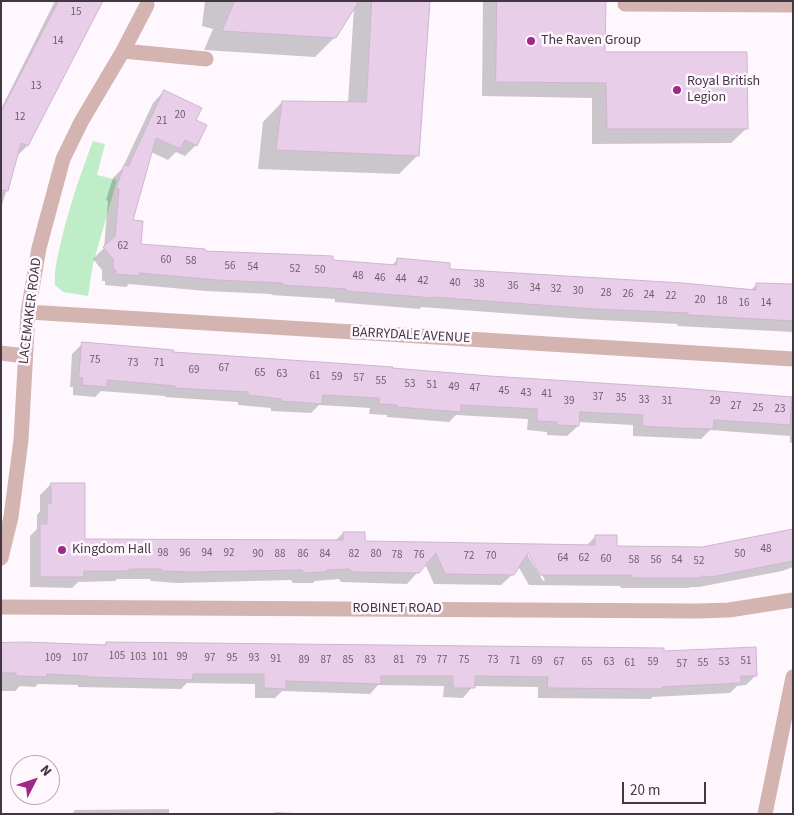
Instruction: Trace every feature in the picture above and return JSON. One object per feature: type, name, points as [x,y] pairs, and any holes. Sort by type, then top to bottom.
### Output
[{"type":"street","points":[[625,4],[793,5]]},
{"type":"street","name":"LACEMAKER ROAD","points":[[1,558],[11,518],[21,440],[28,312],[39,248],[64,160],[85,116],[124,51],[147,5]]},
{"type":"street","points":[[124,51],[206,59]]},
{"type":"street","name":"BARRYDALE AVENUE","points":[[28,312],[793,359]]},
{"type":"street","points":[[1,353],[25,356]]},
{"type":"street","name":"ROBINET ROAD","points":[[1,607],[697,611],[729,610],[793,600]]},
{"type":"street","points":[[765,814],[793,677]]},
{"type":"green space","points":[[93,141],[105,144],[97,175],[117,180],[93,264],[88,296],[63,292],[55,285],[55,275],[67,219]]},
{"type":"building","points":[[59,1],[103,1],[28,146],[21,143],[8,191],[1,190],[1,112]]},
{"type":"building","points":[[235,1],[359,1],[336,38],[222,31]]},
{"type":"building","points":[[372,1],[430,1],[419,156],[276,150],[282,101],[366,102]]},
{"type":"building","points":[[497,1],[606,1],[605,52],[747,52],[748,129],[607,129],[606,83],[496,82]]},
{"type":"building","points":[[164,90],[202,108],[196,120],[207,125],[197,146],[185,140],[180,149],[156,138],[133,220],[143,221],[141,244],[205,249],[205,251],[333,256],[333,260],[396,265],[397,258],[450,263],[450,269],[683,283],[756,290],[756,283],[793,284],[793,321],[433,298],[346,291],[346,289],[282,285],[282,283],[217,280],[139,273],[139,276],[115,274],[116,270],[113,270],[113,259],[103,247],[115,236],[119,189],[116,189],[124,165],[128,166]]},
{"type":"building","points":[[82,342],[174,350],[173,352],[792,397],[790,425],[714,420],[713,429],[642,426],[643,415],[580,412],[579,426],[556,425],[557,422],[537,421],[537,409],[461,405],[461,412],[379,404],[379,398],[323,395],[322,404],[281,401],[281,399],[248,395],[248,392],[175,388],[175,386],[107,380],[107,387],[82,385],[83,378],[79,377]]},
{"type":"building","points":[[51,483],[85,483],[85,539],[343,540],[343,532],[365,532],[365,541],[595,545],[595,535],[617,535],[617,546],[702,547],[793,529],[793,561],[711,577],[632,578],[631,575],[540,575],[528,553],[514,575],[445,574],[436,553],[419,573],[352,572],[350,569],[304,573],[302,570],[189,572],[162,571],[161,569],[130,569],[127,571],[84,571],[84,577],[40,577],[40,524],[47,524],[47,503],[51,503]]},
{"type":"building","points":[[106,642],[664,648],[664,651],[756,647],[757,676],[741,676],[741,683],[662,687],[662,689],[547,688],[548,677],[475,676],[475,688],[453,688],[453,676],[381,676],[381,684],[286,681],[286,689],[264,688],[264,674],[193,674],[192,680],[47,674],[47,677],[16,676],[16,673],[1,673],[1,643],[106,645]]},
{"type":"place","name":"The Raven Group","points":[[531,41]]},
{"type":"place","name":"Royal British Legion","points":[[677,90]]},
{"type":"place","name":"Kingdom Hall","points":[[62,550]]}]
